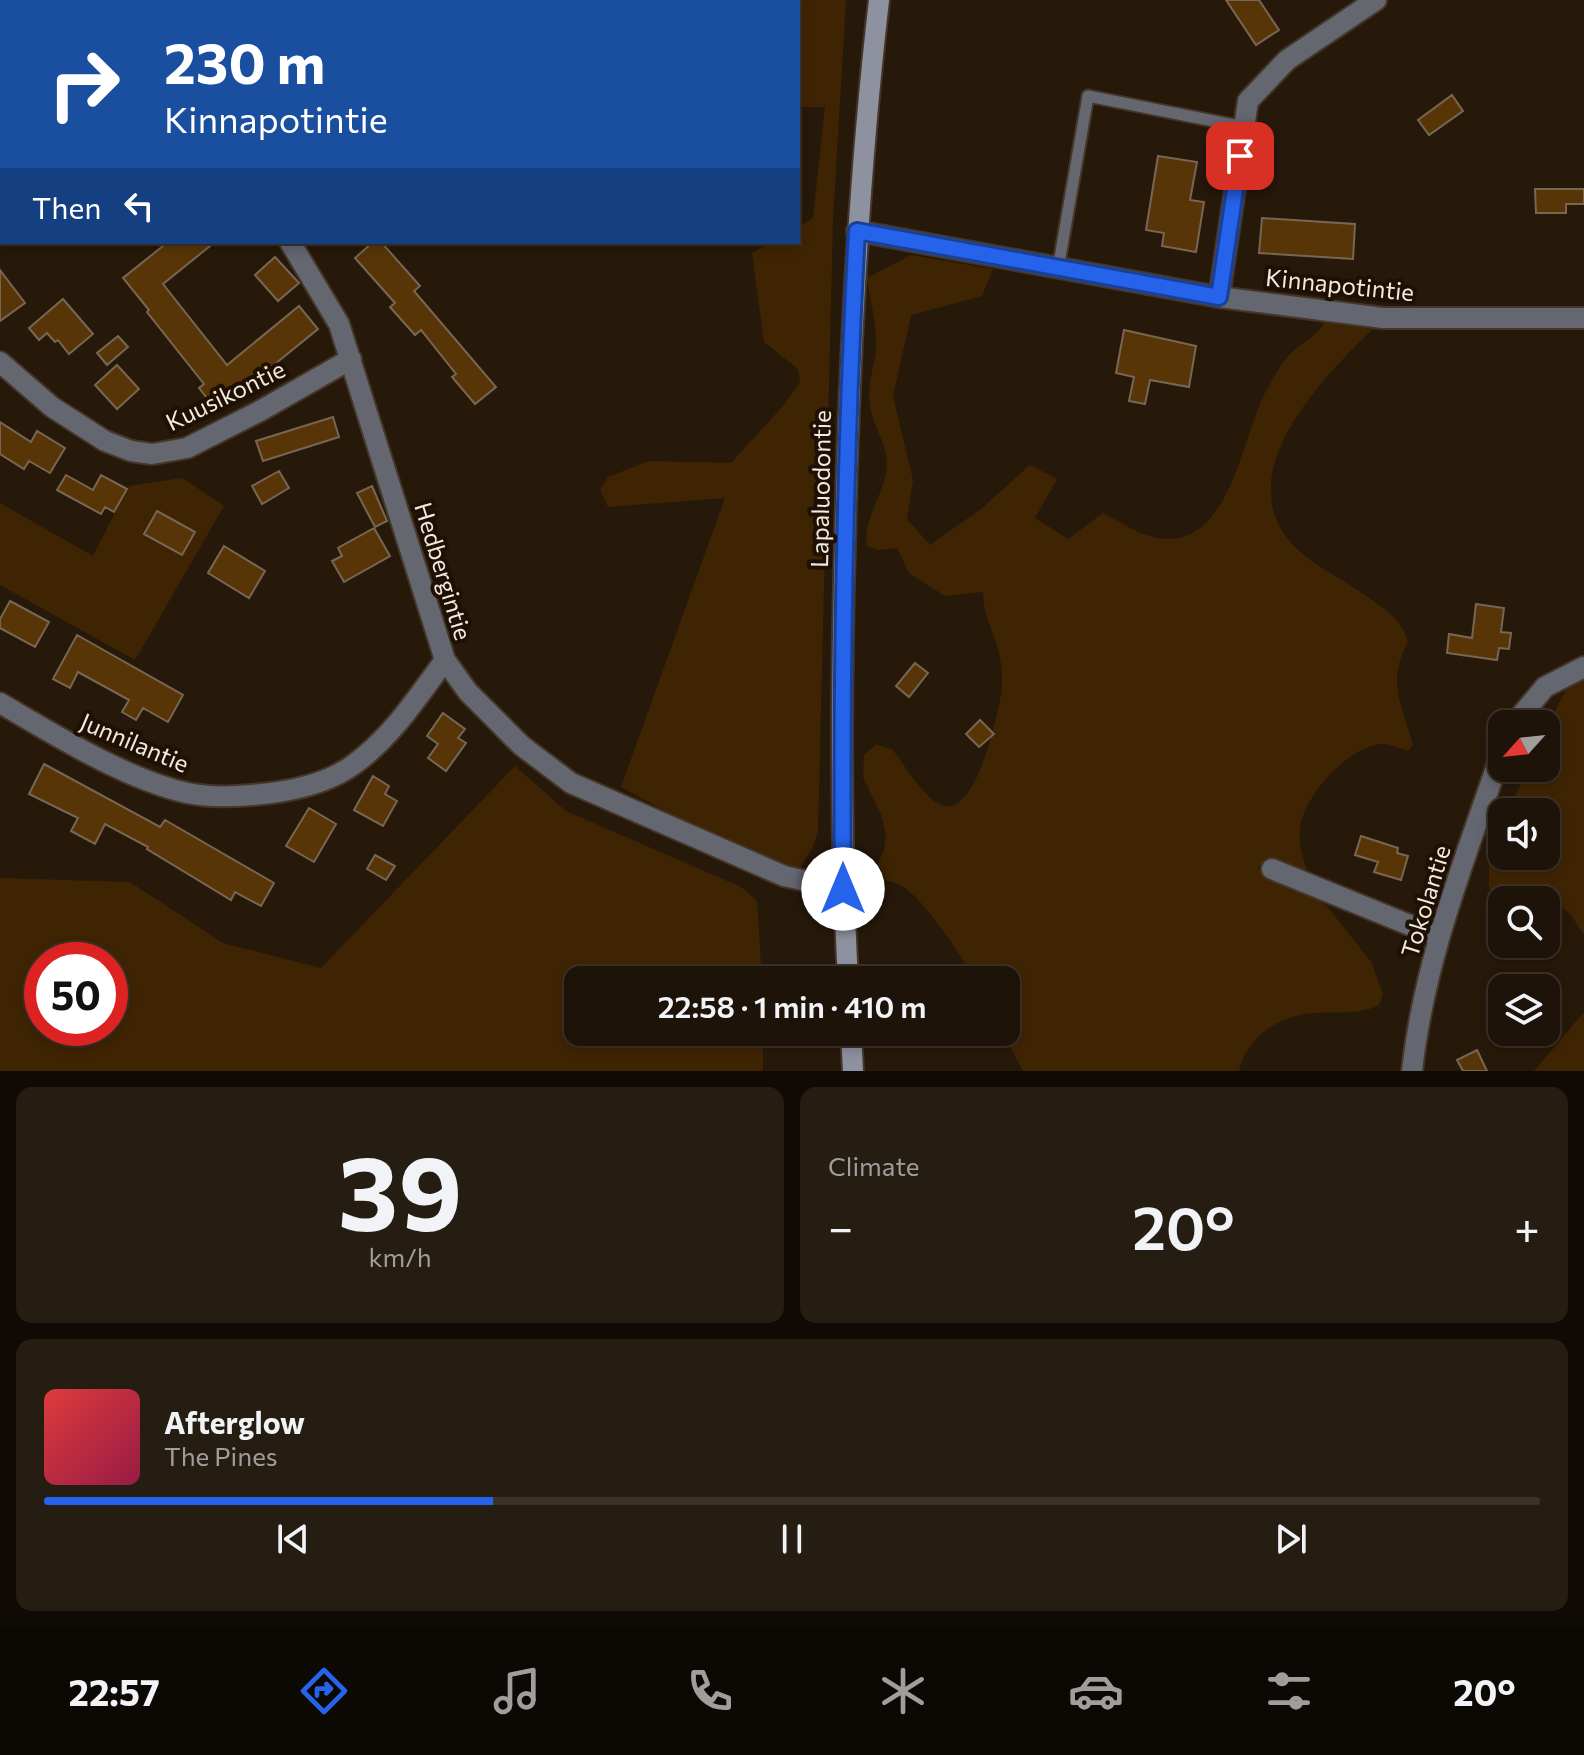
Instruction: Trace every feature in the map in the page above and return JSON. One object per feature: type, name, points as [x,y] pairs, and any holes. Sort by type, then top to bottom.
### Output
[{"type":"main road","name":"Lapaluodontie","points":[[847,966],[843,889],[843,619],[848,396],[857,231],[879,0]]},
{"type":"main road","points":[[852,1046],[853,1071]]},
{"type":"street","points":[[1219,297],[1248,101],[1287,60],[1376,0]]},
{"type":"street","name":"Kinnapotintie","points":[[857,231],[1219,297],[1383,318],[1584,318]]},
{"type":"street","name":"Hedbergintie","points":[[291,244],[339,324],[445,660],[468,692],[522,746],[571,783],[784,876],[843,889]]},
{"type":"street","name":"Kuusikontie","points":[[0,362],[52,407],[105,441],[131,451],[152,454],[187,448],[351,359]]},
{"type":"street","name":"Junnilantie","points":[[0,703],[65,740],[149,781],[189,793],[266,794],[300,788],[350,767],[379,744],[445,660]]},
{"type":"street","points":[[1526,710],[1545,687],[1584,667]]},
{"type":"street","name":"Tokolantie","points":[[1412,1071],[1420,1014],[1439,937],[1492,782]]},
{"type":"street","points":[[1272,869],[1439,937]]},
{"type":"lane","points":[[1058,269],[1088,96],[1244,127]]},
{"type":"shaded area","points":[[800,0],[846,0],[833,219],[818,831],[813,847],[800,867],[754,859],[621,787],[725,498],[608,507],[600,490],[608,477],[649,461],[731,463],[800,383],[798,369],[764,342],[752,253],[768,244],[800,244],[800,226],[813,218],[825,107],[800,107]]},
{"type":"shaded area","points":[[911,255],[993,269],[982,296],[911,315],[893,396],[913,480],[907,519],[930,545],[981,509],[1030,465],[1057,479],[1035,518],[1068,539],[1103,513],[1153,537],[1178,538],[1198,529],[1215,513],[1228,491],[1263,397],[1289,355],[1324,323],[1373,329],[1329,375],[1288,432],[1275,462],[1271,493],[1278,522],[1298,550],[1382,607],[1401,626],[1408,642],[1398,669],[1398,693],[1413,745],[1408,751],[1387,744],[1371,746],[1343,762],[1319,787],[1303,815],[1300,828],[1303,859],[1309,876],[1268,860],[1258,867],[1263,876],[1323,901],[1371,962],[1383,994],[1379,1005],[1354,1012],[1299,1015],[1276,1024],[1249,1048],[1239,1071],[1023,1071],[1010,1046],[1020,1046],[1020,966],[966,966],[942,929],[911,893],[898,884],[871,878],[884,850],[886,835],[881,814],[863,777],[864,755],[876,745],[892,749],[927,795],[941,805],[953,805],[965,797],[983,764],[1001,695],[1002,672],[983,592],[945,596],[909,573],[897,548],[878,550],[867,546],[868,526],[887,464],[869,399],[876,342],[867,278]]},
{"type":"shaded area","points":[[182,478],[224,506],[135,660],[0,585],[0,503],[93,556],[129,486]]},
{"type":"shaded area","points":[[1584,678],[1584,934],[1560,906],[1560,886],[1489,886],[1489,870],[1560,870],[1560,798],[1514,798],[1522,782],[1560,782],[1560,710],[1555,710],[1569,684]]},
{"type":"shaded area","points":[[515,766],[566,811],[741,887],[757,901],[761,966],[564,966],[564,1046],[763,1046],[763,1071],[0,1071],[0,878],[130,882],[223,943],[321,968]]},
{"type":"shaded area","points":[[1584,1012],[1584,1071],[1534,1071],[1555,1046],[1560,1046],[1560,1040]]},
{"type":"building","points":[[1226,0],[1259,0],[1279,30],[1256,45]]},
{"type":"building","points":[[1452,95],[1463,111],[1429,135],[1418,120]]},
{"type":"building","points":[[1158,156],[1197,162],[1190,200],[1204,202],[1196,252],[1162,246],[1164,233],[1146,230]]},
{"type":"building","points":[[1535,189],[1584,189],[1584,204],[1566,204],[1566,213],[1536,213]]},
{"type":"building","points":[[1262,218],[1355,224],[1353,259],[1259,253]]},
{"type":"building","points":[[166,244],[213,244],[163,284],[227,365],[299,306],[318,329],[217,411],[199,388],[204,384],[123,278]]},
{"type":"building","points":[[371,244],[383,244],[420,286],[414,291],[496,387],[475,404],[452,377],[456,374],[421,330],[415,335],[390,307],[395,303],[355,258]]},
{"type":"building","points":[[275,257],[299,283],[278,301],[255,275]]},
{"type":"building","points":[[0,270],[25,303],[0,321]]},
{"type":"building","points":[[63,299],[93,334],[69,354],[58,340],[55,342],[47,333],[39,340],[29,328]]},
{"type":"building","points":[[1124,330],[1196,346],[1189,387],[1150,380],[1145,404],[1129,401],[1134,377],[1116,373]]},
{"type":"building","points":[[118,336],[128,347],[107,365],[97,353]]},
{"type":"building","points":[[117,365],[139,389],[117,409],[95,385]]},
{"type":"building","points":[[333,417],[339,437],[263,461],[256,441]]},
{"type":"building","points":[[0,422],[31,442],[37,431],[65,448],[50,473],[29,461],[24,469],[0,454]]},
{"type":"building","points":[[279,471],[289,488],[262,504],[252,486]]},
{"type":"building","points":[[66,475],[93,490],[101,475],[127,489],[114,512],[105,507],[101,514],[57,490]]},
{"type":"building","points":[[372,486],[387,521],[375,527],[357,493]]},
{"type":"building","points":[[157,511],[195,532],[182,555],[144,534]]},
{"type":"building","points":[[374,528],[390,556],[344,582],[332,561],[342,556],[338,548]]},
{"type":"building","points":[[224,546],[265,571],[249,598],[208,573]]},
{"type":"building","points":[[10,601],[49,622],[35,647],[0,628],[0,619]]},
{"type":"building","points":[[1476,604],[1504,608],[1501,632],[1511,633],[1509,649],[1499,648],[1497,660],[1447,653],[1449,634],[1472,638]]},
{"type":"building","points":[[77,635],[183,695],[168,722],[143,708],[136,720],[122,712],[129,700],[78,672],[70,688],[53,679]]},
{"type":"building","points":[[915,663],[928,673],[909,697],[896,686]]},
{"type":"building","points":[[443,713],[465,729],[458,738],[466,743],[446,771],[428,758],[438,744],[427,736]]},
{"type":"building","points":[[980,720],[994,734],[979,747],[966,734]]},
{"type":"building","points":[[44,764],[160,827],[165,820],[274,883],[261,906],[235,892],[231,900],[148,847],[105,824],[95,844],[71,831],[78,818],[29,794]]},
{"type":"building","points":[[373,776],[389,786],[385,794],[397,801],[383,826],[354,810]]},
{"type":"building","points":[[309,808],[336,824],[314,862],[286,846]]},
{"type":"building","points":[[1361,836],[1398,848],[1397,853],[1408,856],[1401,880],[1374,872],[1378,862],[1355,855]]},
{"type":"building","points":[[375,855],[395,866],[386,880],[367,869]]},
{"type":"building","points":[[1477,1050],[1487,1071],[1463,1071],[1457,1060]]},
{"type":"route","points":[[843,889],[843,619],[848,396],[857,231],[1219,297],[1240,156]]}]
